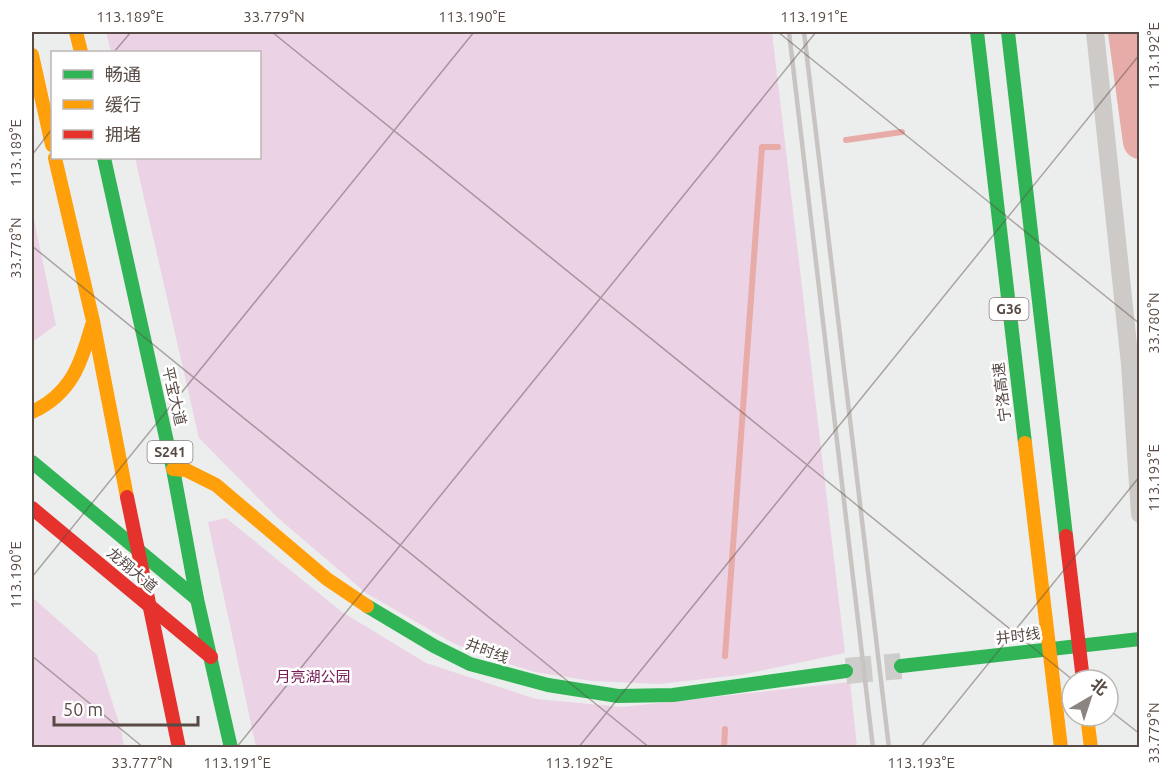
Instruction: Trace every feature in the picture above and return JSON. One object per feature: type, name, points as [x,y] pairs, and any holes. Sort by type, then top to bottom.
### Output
[{"type":"main road","points":[[76,32],[81,51]]},
{"type":"main road","name":"宁洛高速","points":[[977,32],[1061,747]]},
{"type":"main road","name":"G36","points":[[1008,32],[1082,668]]},
{"type":"main road","points":[[32,55],[51,141]]},
{"type":"main road","points":[[55,159],[93,321],[148,605],[180,747]]},
{"type":"main road","name":"平宝大道","points":[[104,159],[173,469],[197,599],[231,747]]},
{"type":"main road","points":[[32,412],[43,408],[63,392],[74,376],[83,358],[93,321]]},
{"type":"main road","name":"龙翔大道","points":[[32,462],[197,599]]},
{"type":"main road","name":"井时线","points":[[173,469],[186,470],[216,485],[327,579],[385,618],[470,664],[506,675],[548,685],[618,696],[673,695],[846,671]]},
{"type":"main road","name":"龙翔大道","points":[[32,508],[211,657]]},
{"type":"main road","name":"井时线","points":[[901,666],[1140,639]]},
{"type":"main road","points":[[1088,728],[1091,747]]},
{"type":"street","points":[[1095,32],[1130,364],[1140,514]]},
{"type":"green space","points":[[106,32],[772,32],[845,653],[740,675],[659,684],[592,681],[535,672],[483,656],[451,642],[366,593],[278,518],[199,438],[135,159],[261,159],[261,51],[111,51]]},
{"type":"green space","points":[[32,210],[56,325],[32,342]]},
{"type":"green space","name":"月亮湖公园","points":[[226,518],[342,612],[426,663],[536,699],[622,707],[850,682],[857,747],[256,747],[208,522]]},
{"type":"green space","points":[[32,597],[97,655],[121,729],[124,747],[32,747]]},
{"type":"waterway","points":[[1125,32],[1140,142]]},
{"type":"waterway","points":[[846,140],[902,132]]},
{"type":"waterway","points":[[725,656],[762,147],[778,147]]},
{"type":"waterway","points":[[724,748],[725,729]]},
{"type":"tunnel","points":[[846,671],[901,666]]},
{"type":"railway","points":[[789,32],[873,748]]},
{"type":"railway","points":[[804,32],[889,748]]},
{"type":"traffic: fast","points":[[977,32],[1025,443]]},
{"type":"traffic: fast","points":[[1008,32],[1066,536]]},
{"type":"traffic: fast","points":[[104,159],[173,469],[197,599],[231,748]]},
{"type":"traffic: fast","points":[[32,462],[197,599]]},
{"type":"traffic: fast","points":[[367,606],[434,646],[470,664],[548,685],[618,696],[673,695],[846,671]]},
{"type":"traffic: fast","points":[[901,666],[1140,639]]},
{"type":"traffic: slow","points":[[76,32],[81,51]]},
{"type":"traffic: slow","points":[[32,55],[51,140]]},
{"type":"traffic: slow","points":[[55,159],[93,321],[127,497]]},
{"type":"traffic: slow","points":[[32,412],[45,405],[65,387],[78,365],[92,325]]},
{"type":"traffic: slow","points":[[1025,443],[1061,748]]},
{"type":"traffic: slow","points":[[173,469],[186,470],[216,485],[327,579],[367,606]]},
{"type":"traffic: slow","points":[[1088,728],[1091,748]]},
{"type":"traffic: jam","points":[[127,497],[179,748]]},
{"type":"traffic: jam","points":[[32,508],[211,657]]},
{"type":"traffic: jam","points":[[1066,536],[1082,668]]}]
